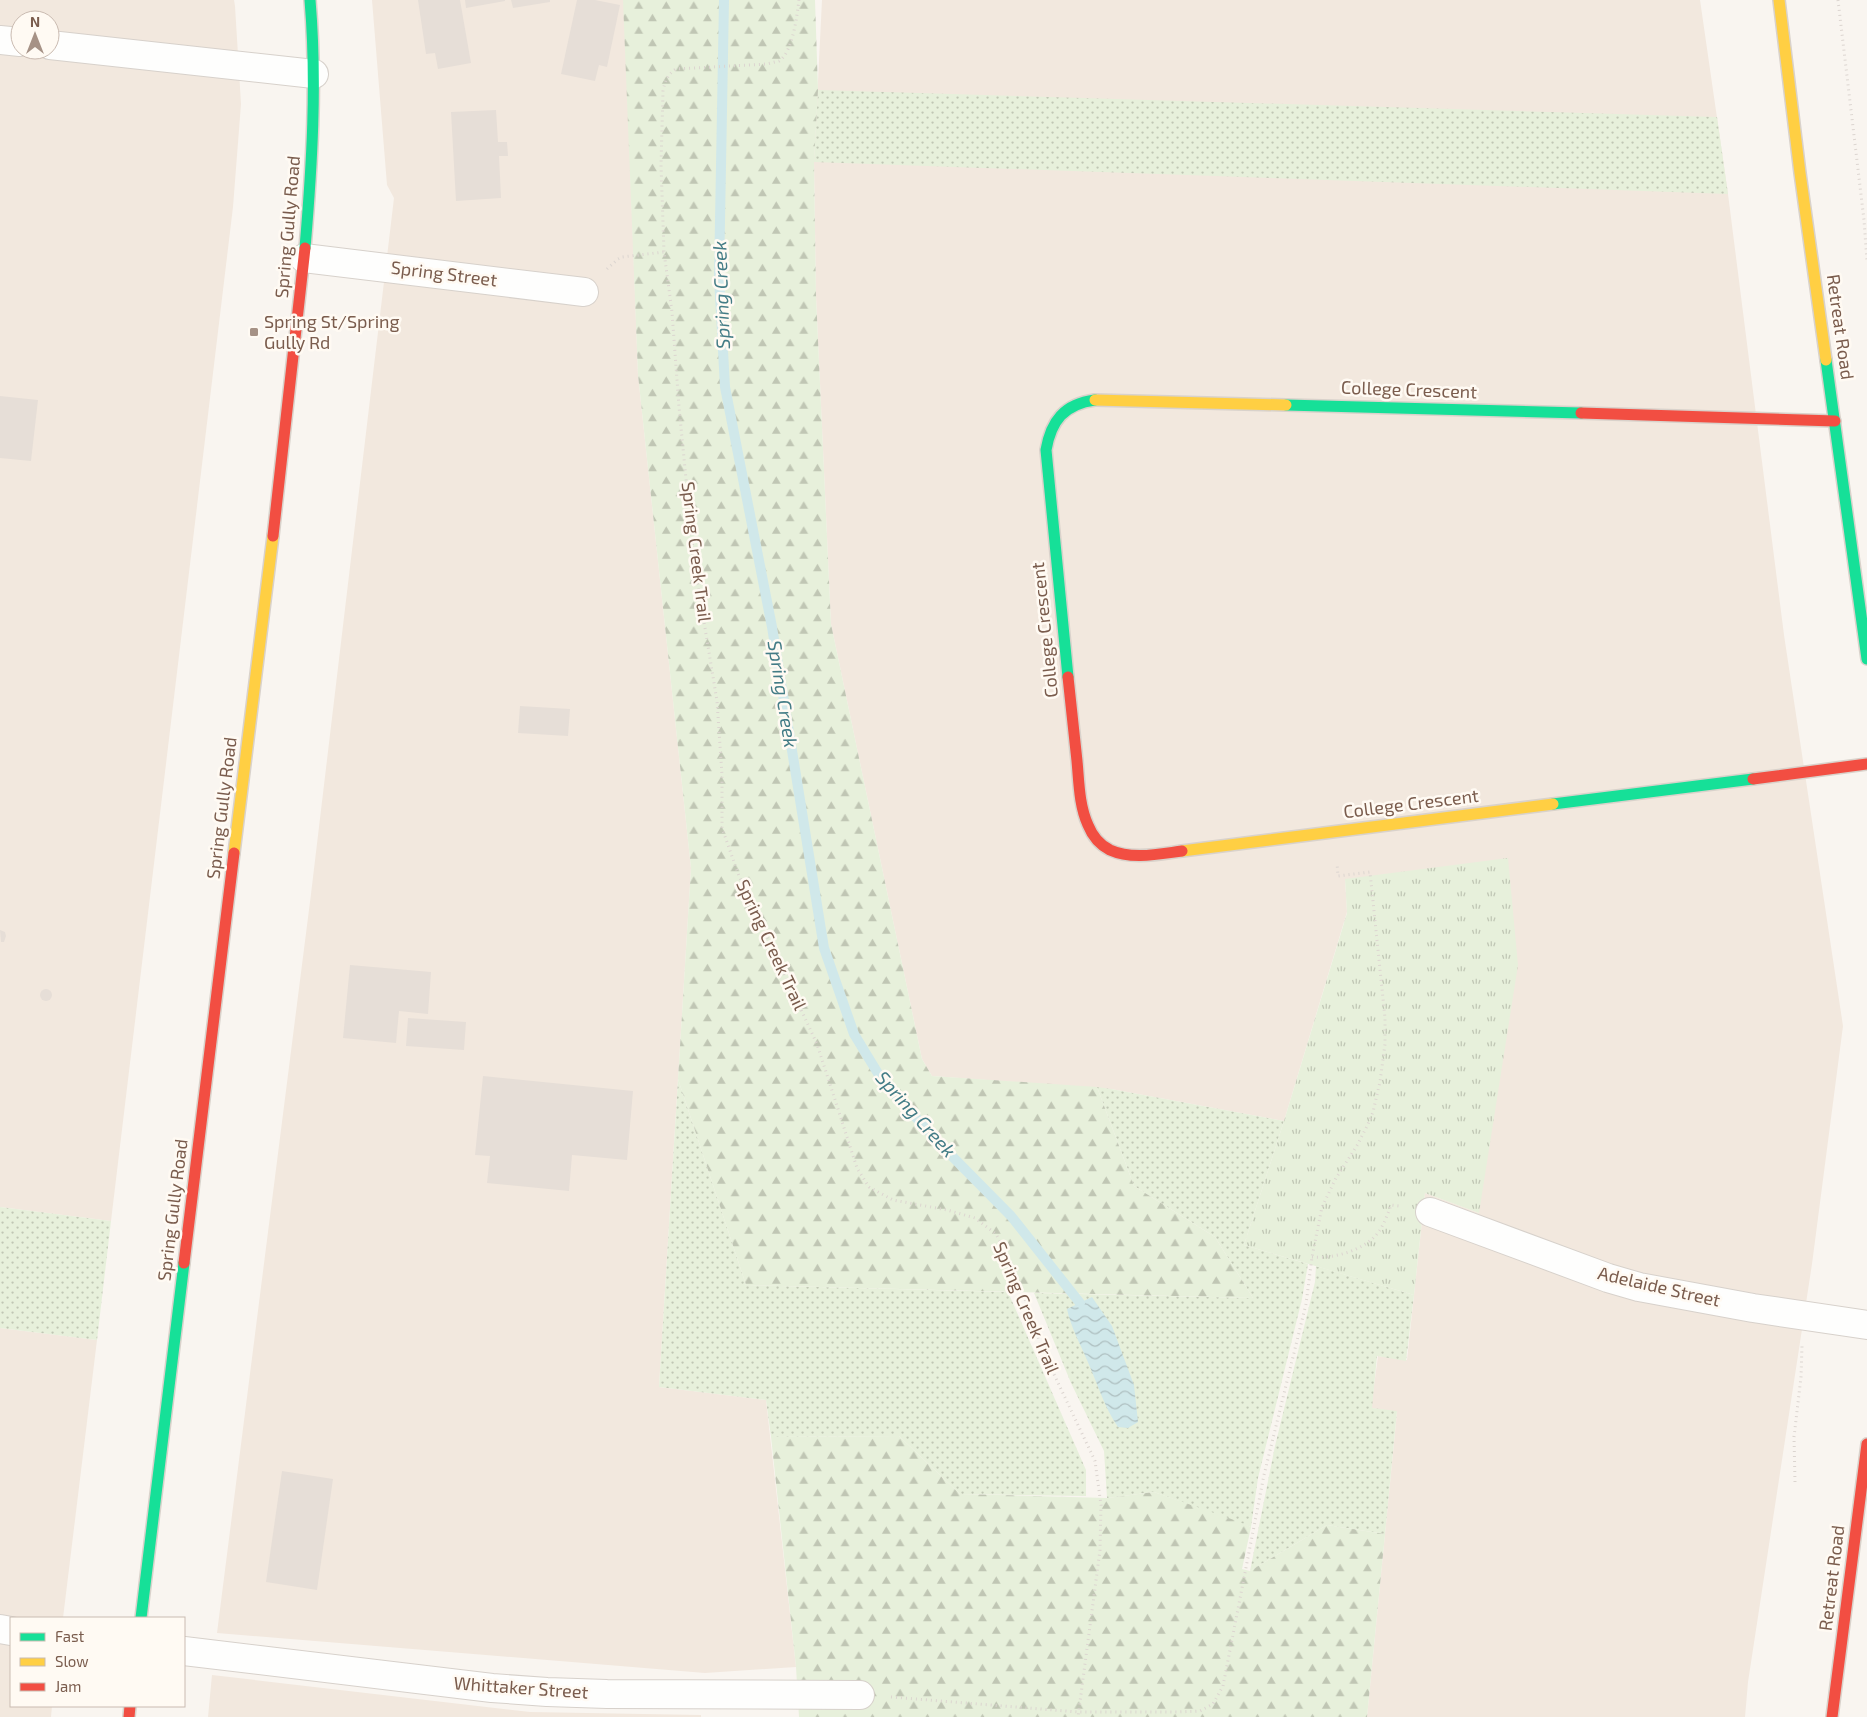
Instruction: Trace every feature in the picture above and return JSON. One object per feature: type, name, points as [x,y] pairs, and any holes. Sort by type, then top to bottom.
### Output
[{"type":"street","name":"Spring Gully Road","points":[[141,1617],[286,429],[304,258],[311,178],[314,74],[310,0]]},
{"type":"street","name":"Retreat Road","points":[[1779,0],[1800,173],[1867,659]]},
{"type":"street","points":[[60,46],[314,74]]},
{"type":"street","name":"Spring Street","points":[[304,258],[584,292]]},
{"type":"street","name":"College Crescent","points":[[1835,421],[1122,398],[1096,399],[1081,402],[1062,413],[1052,425],[1047,440],[1046,460],[1080,796],[1085,821],[1090,832],[1096,840],[1114,852],[1139,856],[1867,764]]},
{"type":"street","name":"Adelaide Street","points":[[1430,1212],[1608,1278],[1639,1287],[1753,1308],[1867,1324]]},
{"type":"street","name":"Retreat Road","points":[[1832,1717],[1867,1444]]},
{"type":"street","name":"Whittaker Street","points":[[185,1651],[492,1688],[547,1692],[860,1695]]},
{"type":"path","name":"Spring Creek Trail","points":[[799,0],[792,38],[782,58],[778,61],[767,64],[676,69],[670,73],[665,81],[663,91],[661,165],[664,252],[672,312],[694,561],[717,701],[722,775],[722,828],[739,876],[818,1044],[857,1168],[869,1187],[893,1200],[947,1210],[976,1218],[996,1234],[1015,1270],[1043,1351],[1095,1461],[1101,1505],[1100,1550],[1078,1717]]},
{"type":"path","points":[[1838,0],[1864,220],[1867,261]]},
{"type":"path","points":[[584,292],[618,259],[664,252]]},
{"type":"path","points":[[860,1695],[1078,1712],[1177,1712],[1200,1710],[1213,1704],[1223,1686],[1264,1475],[1306,1304],[1318,1224],[1325,1198],[1358,1144],[1373,1112],[1380,1082],[1385,1044],[1384,1003],[1370,872],[1338,876],[1334,832]]},
{"type":"path","points":[[1312,1257],[1325,1258],[1342,1254],[1369,1240],[1378,1232],[1391,1205],[1430,1212]]},
{"type":"path","points":[[1795,1482],[1794,1437],[1801,1377],[1802,1343]]},
{"type":"shaded area","points":[[0,0],[234,0],[241,104],[233,207],[111,1221],[0,1207]]},
{"type":"shaded area","points":[[372,0],[624,0],[638,375],[691,868],[659,1387],[766,1400],[796,1667],[705,1673],[217,1633],[311,894],[394,198],[387,185]]},
{"type":"shaded area","points":[[822,0],[1700,0],[1728,194],[1784,635],[1843,1026],[1812,1264],[1748,1682],[1745,1717],[1367,1717],[1397,1412],[1371,1408],[1378,1356],[1407,1360],[1425,1193],[1479,1213],[1345,879],[1347,912],[1284,1121],[1111,1089],[932,1076],[922,1059],[831,624],[816,296],[814,162]]},
{"type":"shaded area","points":[[0,1328],[97,1340],[63,1617],[10,1617],[10,1707],[52,1707],[51,1717],[0,1717]]},
{"type":"shaded area","points":[[212,1675],[530,1712],[701,1715],[701,1717],[208,1717]]},
{"type":"green space","points":[[623,0],[815,0],[818,90],[814,162],[816,296],[831,624],[922,1059],[932,1076],[1097,1087],[1134,1186],[1215,1237],[1253,1298],[746,1285],[678,1079],[691,868],[638,375]]},
{"type":"green space","points":[[818,90],[1717,117],[1728,194],[814,162]]},
{"type":"green space","points":[[1508,858],[1518,965],[1479,1213],[1425,1193],[1414,1295],[1244,1245],[1347,913],[1345,879]]},
{"type":"green space","points":[[678,1079],[746,1285],[1008,1292],[1086,1470],[1086,1496],[960,1494],[899,1436],[771,1437],[766,1400],[659,1387]]},
{"type":"green space","points":[[1097,1087],[1284,1121],[1244,1245],[1308,1264],[1302,1299],[1258,1478],[1251,1527],[1154,1492],[1107,1498],[1104,1451],[1071,1383],[1034,1293],[1253,1298],[1215,1237],[1134,1186]]},
{"type":"green space","points":[[0,1207],[111,1221],[97,1340],[0,1328]]},
{"type":"green space","points":[[1316,1266],[1414,1295],[1406,1361],[1377,1356],[1372,1408],[1397,1411],[1385,1534],[1327,1525],[1250,1571],[1275,1446],[1315,1282]]},
{"type":"green space","points":[[899,1436],[960,1494],[1107,1498],[1154,1492],[1237,1521],[1251,1527],[1242,1569],[1250,1571],[1327,1525],[1385,1534],[1367,1717],[799,1717],[796,1667],[771,1437]]},
{"type":"water","points":[[1092,1297],[1112,1326],[1134,1385],[1138,1422],[1128,1428],[1118,1427],[1109,1411],[1073,1329],[1067,1309]]},
{"type":"building","points":[[418,0],[460,0],[471,63],[438,69],[435,53],[426,54]]},
{"type":"building","points":[[465,0],[505,0],[505,1],[466,8]]},
{"type":"building","points":[[511,0],[550,0],[550,2],[513,8]]},
{"type":"building","points":[[577,0],[595,0],[620,5],[607,67],[599,65],[595,81],[561,74]]},
{"type":"building","points":[[496,110],[498,142],[507,142],[508,156],[499,156],[501,198],[456,201],[451,112]]},
{"type":"building","points":[[0,396],[38,400],[31,461],[0,458]]},
{"type":"building","points":[[520,706],[570,709],[568,736],[518,733]]},
{"type":"building","points":[[0,930],[5,932],[4,942],[1,942]]},
{"type":"building","points":[[350,965],[431,972],[428,1014],[399,1011],[396,1043],[343,1038]]},
{"type":"building","points":[[44,989],[48,989],[52,995],[48,1001],[44,1001],[40,997],[40,993]]},
{"type":"building","points":[[408,1018],[466,1022],[464,1050],[406,1046]]},
{"type":"building","points":[[483,1076],[633,1091],[627,1160],[572,1155],[569,1191],[487,1183],[490,1156],[475,1155]]},
{"type":"building","points":[[282,1471],[333,1479],[317,1590],[266,1582]]},
{"type":"waterway","name":"Spring Creek","points":[[724,0],[719,277],[725,387],[772,627],[824,948],[854,1034],[882,1080],[939,1143],[1011,1216],[1080,1303]]},
{"type":"traffic: fast","points":[[305,248],[313,124],[310,0]]},
{"type":"traffic: fast","points":[[1826,360],[1867,659]]},
{"type":"traffic: fast","points":[[1068,677],[1046,450],[1051,431],[1061,416],[1075,405],[1095,400]]},
{"type":"traffic: fast","points":[[1286,405],[1581,413]]},
{"type":"traffic: fast","points":[[1553,804],[1753,779]]},
{"type":"traffic: fast","points":[[141,1617],[184,1263]]},
{"type":"traffic: slow","points":[[1779,0],[1800,173],[1826,360]]},
{"type":"traffic: slow","points":[[1095,400],[1286,405]]},
{"type":"traffic: slow","points":[[234,853],[273,536]]},
{"type":"traffic: slow","points":[[1182,851],[1553,804]]},
{"type":"traffic: jam","points":[[273,536],[305,248]]},
{"type":"traffic: jam","points":[[1581,413],[1835,421]]},
{"type":"traffic: jam","points":[[1068,677],[1081,801],[1085,817],[1092,832],[1110,850],[1127,855],[1155,855],[1182,851]]},
{"type":"traffic: jam","points":[[1753,779],[1867,764]]},
{"type":"traffic: jam","points":[[184,1263],[234,853]]},
{"type":"traffic: jam","points":[[1832,1717],[1867,1444]]},
{"type":"traffic: jam","points":[[129,1717],[130,1707]]},
{"type":"place","name":"Spring St/Spring Gully Rd","points":[[254,332]]}]
